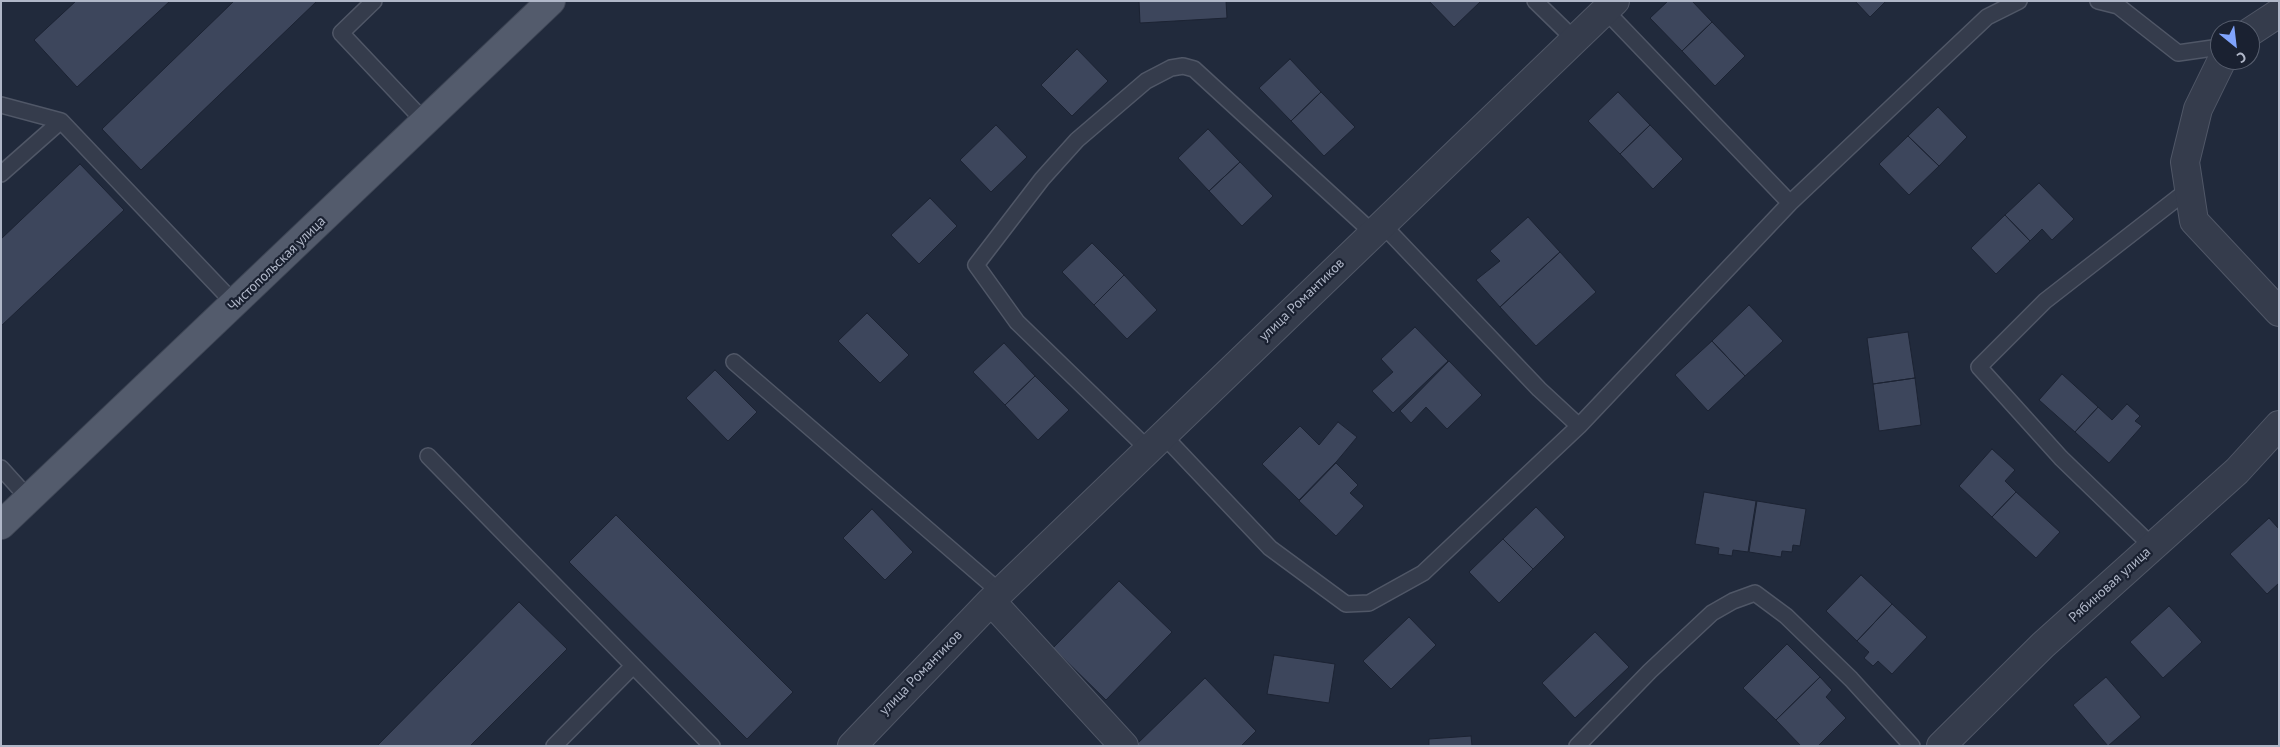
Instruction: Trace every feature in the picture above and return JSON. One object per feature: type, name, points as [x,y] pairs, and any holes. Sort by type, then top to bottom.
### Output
[{"type":"main road","name":"Чистопольская улица","points":[[1,525],[551,1]]},
{"type":"street","name":"улица Романтиков","points":[[852,746],[995,596],[1610,6]]},
{"type":"street","points":[[2260,25],[2279,13]]},
{"type":"street","points":[[2217,70],[2198,109],[2185,162],[2194,221],[2279,312]]},
{"type":"street","name":"Рябиновая улица","points":[[1941,746],[2044,645],[2237,471],[2279,425]]},
{"type":"street","points":[[995,596],[1124,746]]},
{"type":"lane","points":[[374,1],[341,32],[424,121]]},
{"type":"lane","points":[[1535,1],[1574,39]]},
{"type":"lane","points":[[1579,426],[1539,390],[1377,228],[1194,69],[1183,66],[1171,68],[1146,81],[1077,140],[1042,179],[976,265],[1017,322],[1156,442],[1270,548],[1346,604],[1369,603],[1423,573],[1579,426],[1790,203],[1987,17],[2019,1]]},
{"type":"lane","points":[[2098,1],[2118,6],[2178,53],[2210,48]]},
{"type":"lane","points":[[1610,6],[1790,203]]},
{"type":"lane","points":[[1,105],[61,120],[235,304]]},
{"type":"lane","points":[[1,174],[61,120]]},
{"type":"lane","points":[[2153,547],[2061,458],[1978,367],[2045,301],[2189,189]]},
{"type":"lane","points":[[734,362],[995,596]]},
{"type":"lane","points":[[428,456],[712,746]]},
{"type":"lane","points":[[1,468],[29,499]]},
{"type":"lane","points":[[1577,746],[1650,671],[1712,613],[1732,601],[1755,593],[1786,616],[1851,679],[1912,746]]},
{"type":"lane","points":[[554,746],[632,666]]},
{"type":"building","points":[[76,1],[170,1],[77,87],[34,40]]},
{"type":"building","points":[[234,1],[317,1],[141,170],[102,129]]},
{"type":"building","points":[[1139,1],[1226,1],[1227,18],[1140,23]]},
{"type":"building","points":[[1429,1],[1481,1],[1454,27]]},
{"type":"building","points":[[1668,1],[1692,1],[1712,22],[1682,51],[1650,18]]},
{"type":"building","points":[[1855,1],[1886,1],[1870,17]]},
{"type":"building","points":[[1712,22],[1745,56],[1715,86],[1682,51]]},
{"type":"building","points":[[1077,49],[1108,81],[1072,116],[1041,85]]},
{"type":"building","points":[[1290,59],[1321,92],[1291,121],[1259,88]]},
{"type":"building","points":[[1321,92],[1355,127],[1324,156],[1291,121]]},
{"type":"building","points":[[1618,92],[1650,125],[1620,154],[1588,121]]},
{"type":"building","points":[[1938,107],[1967,137],[1939,166],[1908,136]]},
{"type":"building","points":[[996,125],[1027,157],[991,192],[960,160]]},
{"type":"building","points":[[1650,125],[1683,159],[1653,189],[1620,154]]},
{"type":"building","points":[[1208,129],[1240,162],[1209,191],[1178,158]]},
{"type":"building","points":[[1908,136],[1939,166],[1909,195],[1879,164]]},
{"type":"building","points":[[1240,162],[1273,196],[1242,226],[1209,191]]},
{"type":"building","points":[[80,164],[124,210],[1,326],[1,239]]},
{"type":"building","points":[[2039,183],[2074,219],[2052,240],[2042,229],[2030,241],[2005,215]]},
{"type":"building","points":[[930,198],[957,226],[919,264],[891,235]]},
{"type":"building","points":[[2005,215],[2030,241],[1996,274],[1971,248]]},
{"type":"building","points":[[1528,217],[1560,252],[1500,307],[1476,280],[1500,261],[1490,251]]},
{"type":"building","points":[[1092,243],[1124,275],[1094,305],[1062,272]]},
{"type":"building","points":[[1560,252],[1596,292],[1536,346],[1500,307]]},
{"type":"building","points":[[1124,275],[1157,310],[1127,339],[1094,305]]},
{"type":"building","points":[[1749,305],[1783,341],[1745,376],[1712,341]]},
{"type":"building","points":[[867,313],[909,355],[880,383],[838,341]]},
{"type":"building","points":[[1415,327],[1448,361],[1393,413],[1372,391],[1393,372],[1381,359]]},
{"type":"building","points":[[1908,332],[1915,378],[1873,384],[1867,338]]},
{"type":"building","points":[[1712,341],[1745,376],[1708,411],[1675,375]]},
{"type":"building","points":[[1004,343],[1035,376],[1005,405],[973,372]]},
{"type":"building","points":[[1449,361],[1482,395],[1447,429],[1426,407],[1411,423],[1400,411]]},
{"type":"building","points":[[715,370],[757,412],[728,441],[686,398]]},
{"type":"building","points":[[2062,374],[2098,407],[2075,432],[2039,400]]},
{"type":"building","points":[[1035,376],[1069,410],[1038,440],[1005,405]]},
{"type":"building","points":[[1915,378],[1921,425],[1879,431],[1873,384]]},
{"type":"building","points":[[2127,404],[2140,416],[2135,421],[2142,426],[2109,463],[2075,432],[2098,407],[2112,420]]},
{"type":"building","points":[[1338,422],[1357,437],[1337,461],[1299,500],[1262,464],[1300,426],[1319,445]]},
{"type":"building","points":[[1992,449],[2015,470],[2005,481],[2016,492],[1992,517],[1959,486]]},
{"type":"building","points":[[1336,463],[1358,485],[1350,493],[1364,506],[1336,536],[1299,501]]},
{"type":"building","points":[[1704,492],[1756,501],[1748,552],[1733,550],[1732,556],[1718,554],[1719,548],[1695,544]]},
{"type":"building","points":[[2016,492],[2060,532],[2036,558],[1992,517]]},
{"type":"building","points":[[1757,501],[1806,509],[1800,546],[1793,545],[1792,552],[1782,551],[1781,557],[1749,552]]},
{"type":"building","points":[[1536,507],[1565,537],[1533,569],[1503,539]]},
{"type":"building","points":[[872,509],[913,552],[885,580],[843,538]]},
{"type":"building","points":[[616,515],[793,692],[747,739],[569,562]]},
{"type":"building","points":[[2269,518],[2279,529],[2279,583],[2267,594],[2230,554]]},
{"type":"building","points":[[1503,539],[1533,569],[1499,603],[1469,572]]},
{"type":"building","points":[[1861,575],[1892,604],[1857,641],[1826,611]]},
{"type":"building","points":[[1119,581],[1172,632],[1106,700],[1053,648]]},
{"type":"building","points":[[519,602],[567,649],[470,746],[377,746]]},
{"type":"building","points":[[1892,604],[1927,637],[1892,674],[1878,661],[1873,666],[1864,658],[1869,652],[1857,641]]},
{"type":"building","points":[[2169,606],[2202,642],[2163,678],[2130,642]]},
{"type":"building","points":[[1409,617],[1436,645],[1391,689],[1363,661]]},
{"type":"building","points":[[1595,632],[1629,667],[1575,718],[1542,683]]},
{"type":"building","points":[[1787,644],[1820,677],[1776,720],[1743,688]]},
{"type":"building","points":[[1274,655],[1335,664],[1329,703],[1267,694]]},
{"type":"building","points":[[1820,677],[1832,690],[1826,697],[1846,718],[1818,746],[1801,746],[1776,720]]},
{"type":"building","points":[[2106,677],[2141,717],[2108,746],[2073,705]]},
{"type":"building","points":[[1205,678],[1256,731],[1241,746],[1139,746],[1137,744]]},
{"type":"building","points":[[1471,736],[1472,746],[1429,746],[1429,739]]}]
